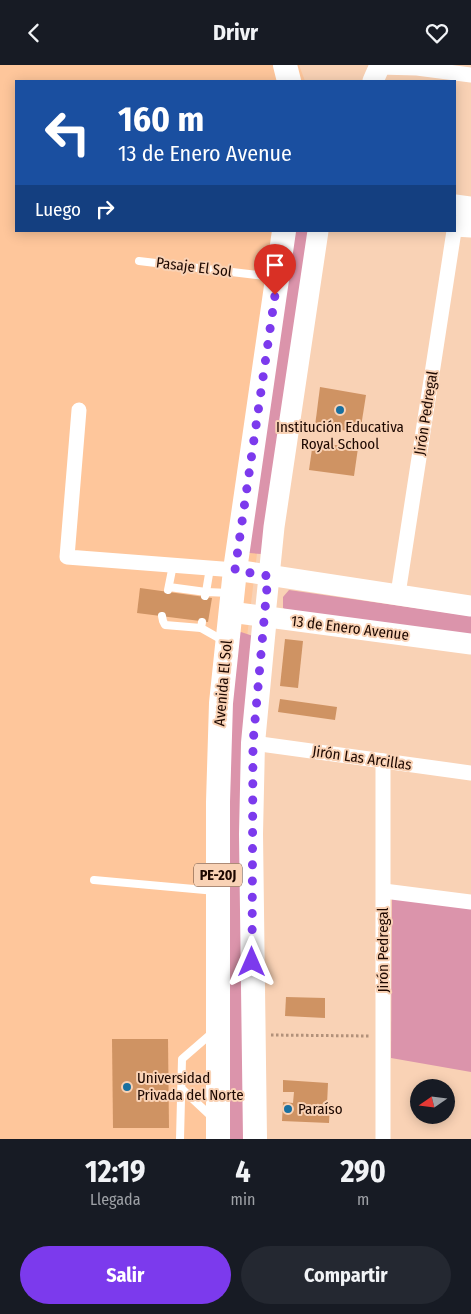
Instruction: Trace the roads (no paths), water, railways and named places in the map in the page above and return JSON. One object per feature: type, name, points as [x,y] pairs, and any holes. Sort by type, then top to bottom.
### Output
[{"type":"main road","points":[[284,65],[289,80]]},
{"type":"main road","points":[[459,213],[471,227]]},
{"type":"main road","name":"Avenida El Sol","points":[[218,1131],[218,747],[232,591],[284,232]]},
{"type":"main road","name":"PE-20J","points":[[255,1139],[253,743],[268,576],[318,232]]},
{"type":"main road","points":[[232,591],[268,576],[471,605]]},
{"type":"main road","name":"13 de Enero Avenue","points":[[232,591],[265,616],[471,644]]},
{"type":"street","points":[[377,71],[416,68],[471,75]]},
{"type":"street","name":"Jirón Pedregal","points":[[398,595],[454,232]]},
{"type":"street","points":[[79,410],[67,557],[210,568],[232,591]]},
{"type":"street","name":"Jirón Las Arcillas","points":[[253,743],[471,773]]},
{"type":"street","name":"Jirón Pedregal","points":[[383,761],[383,1139]]},
{"type":"street","points":[[384,891],[471,902]]},
{"type":"lane","name":"Pasaje El Sol","points":[[139,261],[278,277]]},
{"type":"lane","points":[[173,565],[168,590],[206,595],[232,591]]},
{"type":"lane","points":[[206,595],[210,568]]},
{"type":"lane","points":[[162,616],[165,625],[202,625],[227,643]]},
{"type":"lane","points":[[94,880],[218,892]]},
{"type":"lane","points":[[180,1139],[182,1059],[218,1029]]},
{"type":"lane","points":[[182,1089],[218,1131]]},
{"type":"place","name":"Institución Educativa Royal School","points":[[340,410]]},
{"type":"place","name":"Universidad Privada del Norte","points":[[127,1087]]},
{"type":"place","name":"Paraíso","points":[[288,1109]]}]
